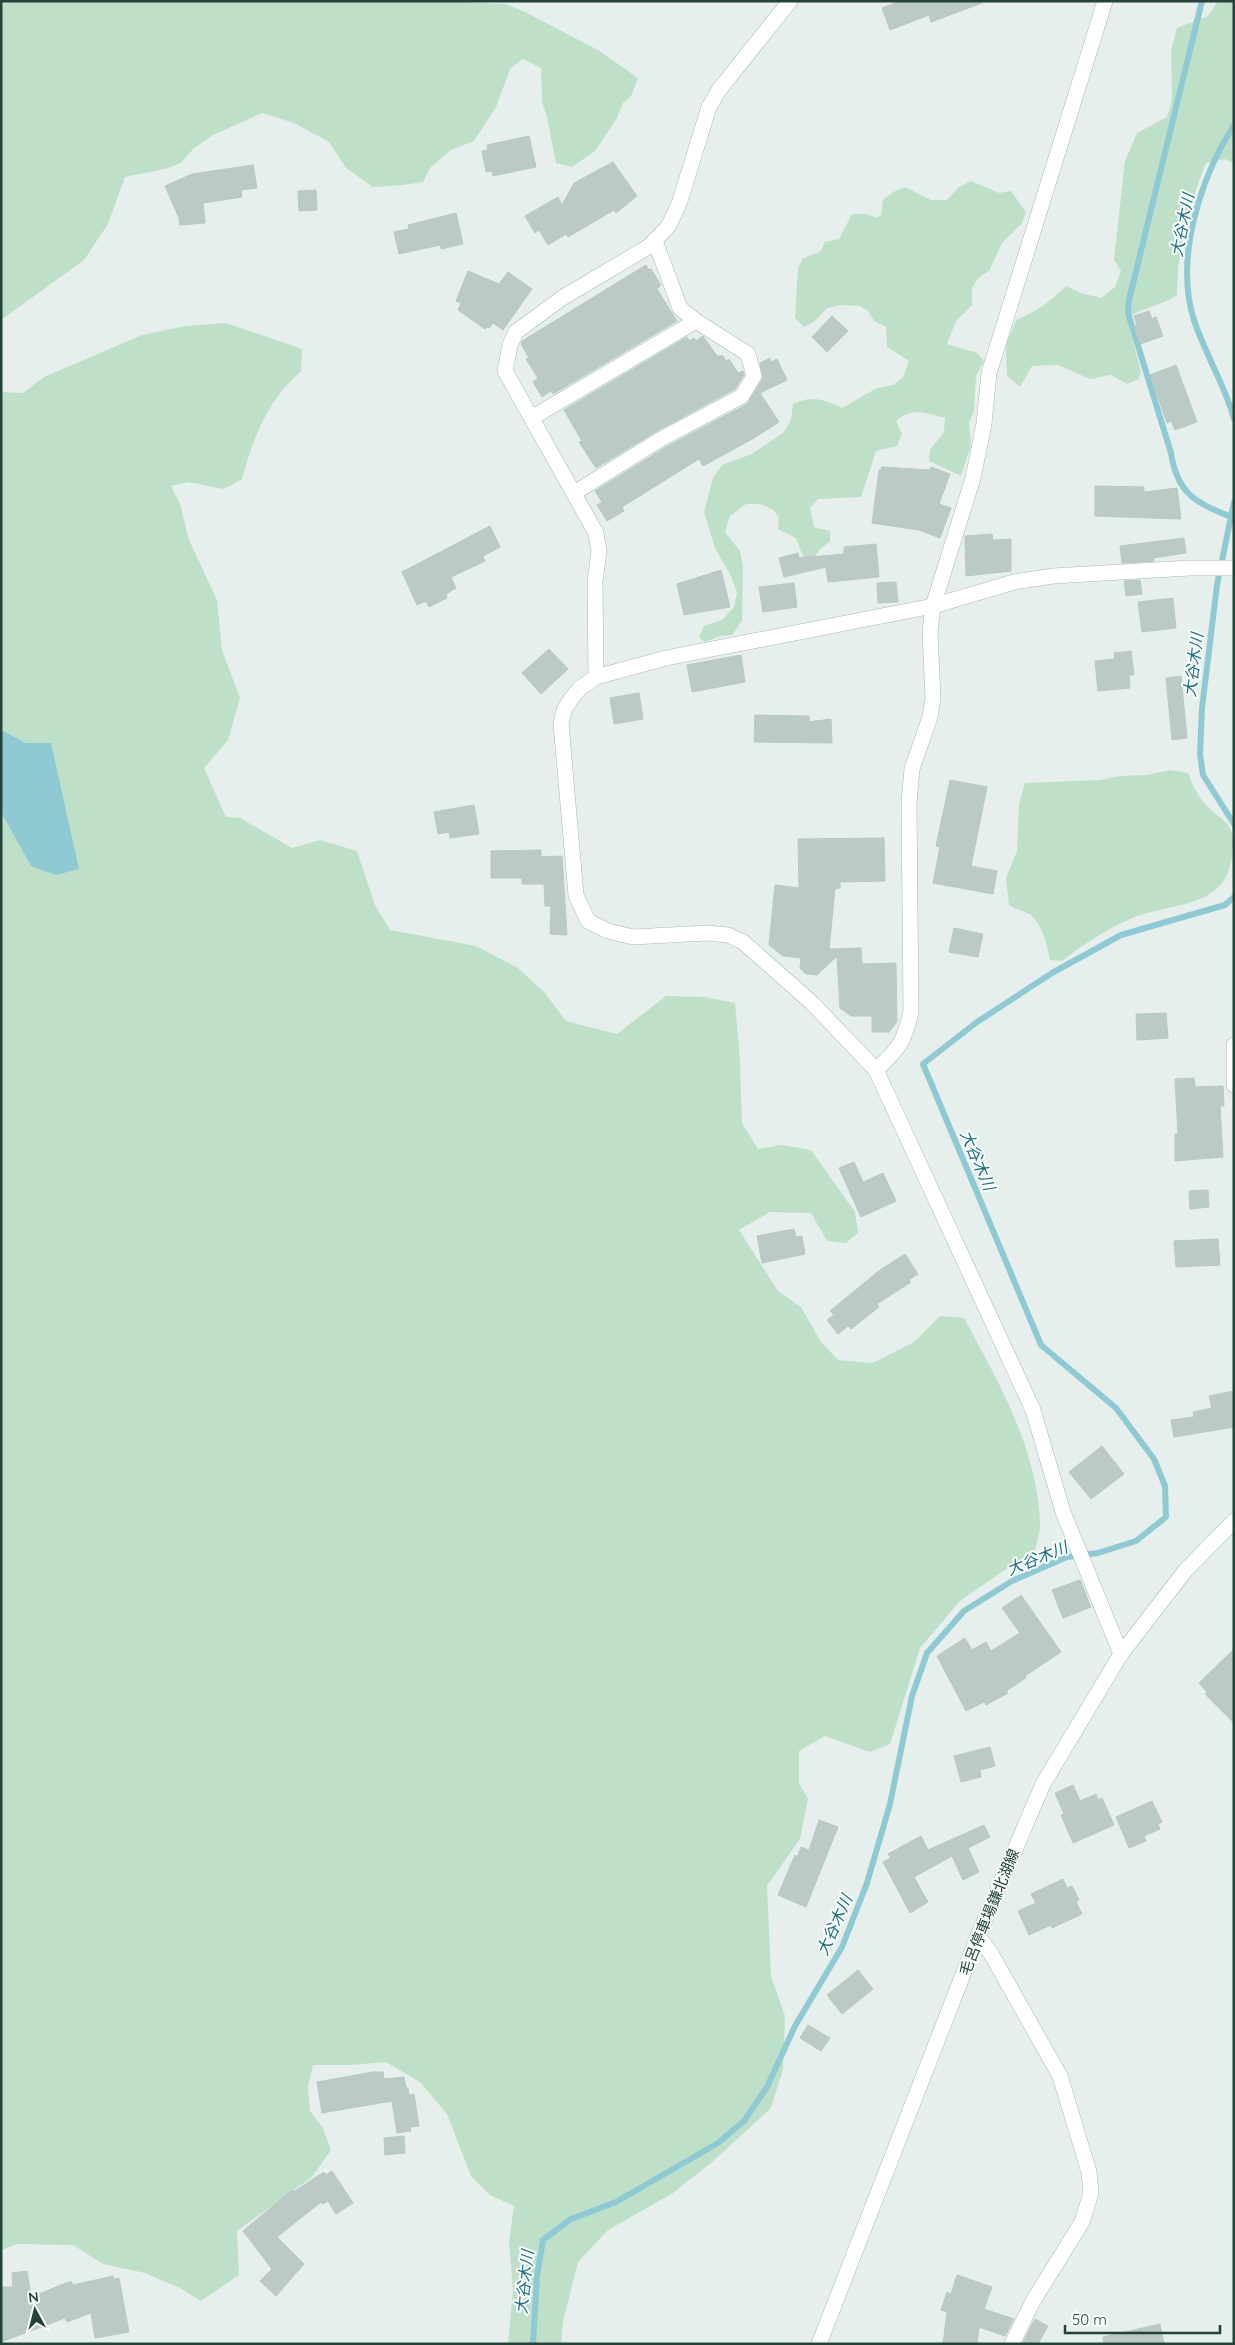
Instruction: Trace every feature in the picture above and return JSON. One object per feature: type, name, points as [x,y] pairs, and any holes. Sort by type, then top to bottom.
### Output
[{"type":"street","points":[[596,677],[595,581],[599,551],[596,534],[533,418],[505,371],[510,344],[516,332],[562,298],[655,241],[668,227],[679,204],[703,122],[719,90],[790,1]]},
{"type":"street","points":[[876,1070],[896,1052],[905,1036],[911,1012],[908,803],[912,769],[930,717],[933,699],[930,632],[933,606],[973,478],[984,424],[989,372],[1105,1]]},
{"type":"street","points":[[574,493],[661,439],[742,396],[754,376],[748,354],[696,321],[680,308],[655,241]]},
{"type":"street","points":[[533,418],[696,321]]},
{"type":"street","points":[[1121,1654],[1062,1512],[1033,1410],[876,1070],[812,1003],[742,942],[728,935],[707,933],[632,937],[608,931],[588,921],[576,894],[561,724],[564,710],[571,699],[580,688],[596,677],[666,658],[933,606],[1014,582],[1053,576],[1234,568]]},
{"type":"street","points":[[1234,1045],[1234,1085]]},
{"type":"street","name":"毛呂停車場鎌北湖線","points":[[819,2344],[978,1936],[1043,1784],[1121,1654],[1185,1571],[1234,1521]]},
{"type":"street","points":[[978,1936],[990,1952],[1060,2076],[1076,2125],[1089,2179],[1090,2193],[1082,2222],[1033,2301],[1012,2344]]},
{"type":"green space","points":[[1,1],[433,1],[506,4],[598,50],[638,78],[631,96],[623,103],[617,118],[595,151],[572,167],[556,163],[547,117],[542,102],[541,68],[523,59],[510,69],[496,107],[474,141],[451,150],[430,168],[423,182],[403,185],[373,187],[346,168],[329,142],[294,123],[262,113],[213,135],[193,149],[181,163],[165,169],[125,177],[108,224],[84,260],[1,320]]},
{"type":"green space","points":[[1218,1],[1234,1],[1234,164],[1225,159],[1206,163],[1194,195],[1185,228],[1179,261],[1177,295],[1127,318],[1141,372],[1139,379],[1127,384],[1111,375],[1090,379],[1058,365],[1032,366],[1020,387],[1007,376],[1006,345],[1016,320],[1043,306],[1066,286],[1081,293],[1101,298],[1115,287],[1121,271],[1114,260],[1125,161],[1137,133],[1167,117],[1172,100],[1171,51],[1177,28],[1208,16]]},
{"type":"green space","points":[[971,181],[999,193],[1011,191],[1026,212],[1022,223],[1002,243],[989,271],[978,278],[972,288],[972,305],[956,321],[947,344],[977,353],[984,361],[976,376],[974,412],[969,422],[971,445],[961,476],[929,461],[930,450],[944,432],[945,418],[919,412],[908,414],[896,421],[902,434],[897,446],[876,451],[861,497],[818,499],[810,508],[814,527],[830,531],[830,542],[821,548],[812,561],[804,559],[796,538],[778,529],[779,517],[772,509],[760,504],[746,504],[730,516],[725,532],[740,551],[743,567],[742,621],[732,635],[720,636],[705,642],[699,637],[704,626],[722,620],[734,607],[737,592],[731,576],[715,548],[704,512],[713,478],[722,465],[752,454],[783,433],[791,420],[793,404],[800,401],[818,399],[842,408],[877,388],[893,385],[903,377],[909,361],[887,347],[886,327],[874,321],[868,311],[860,306],[840,305],[827,308],[814,322],[804,327],[795,318],[798,268],[803,258],[820,252],[825,242],[839,239],[852,214],[867,214],[877,218],[881,215],[883,200],[893,192],[905,187],[931,200],[947,200],[959,187]]},
{"type":"green space","points":[[226,323],[302,349],[301,371],[279,394],[263,420],[242,479],[224,489],[188,482],[171,486],[180,504],[189,540],[217,600],[222,650],[240,698],[228,740],[204,768],[226,817],[240,818],[292,848],[320,840],[357,851],[375,905],[390,930],[476,946],[518,968],[545,993],[566,1021],[617,1034],[666,996],[705,997],[735,1003],[740,1060],[742,1123],[758,1149],[781,1145],[811,1150],[855,1212],[858,1233],[846,1243],[827,1241],[811,1213],[770,1212],[739,1230],[778,1291],[801,1307],[821,1342],[838,1360],[873,1363],[914,1342],[940,1316],[964,1318],[1014,1416],[1032,1468],[1037,1495],[1040,1526],[1033,1556],[1006,1569],[960,1601],[920,1648],[890,1744],[870,1752],[825,1736],[799,1751],[799,1783],[808,1799],[800,1839],[767,1886],[771,1976],[785,2016],[783,2069],[771,2108],[711,2163],[673,2193],[608,2230],[578,2262],[563,2322],[561,2344],[508,2344],[513,2290],[509,2241],[514,2206],[490,2195],[471,2176],[447,2114],[420,2082],[386,2062],[313,2065],[308,2086],[310,2111],[323,2128],[331,2150],[312,2177],[237,2231],[239,2275],[201,2301],[180,2288],[145,2273],[103,2264],[73,2245],[17,2244],[1,2250],[1,392],[23,393],[44,377],[142,335],[185,326]]},
{"type":"green space","points":[[1170,770],[1188,773],[1194,788],[1203,801],[1230,827],[1233,837],[1231,862],[1224,879],[1214,891],[1200,899],[1130,919],[1095,938],[1062,961],[1050,960],[1044,936],[1035,919],[1031,915],[1009,905],[1006,878],[1017,851],[1019,804],[1025,783],[1100,780],[1120,776],[1147,775]]},
{"type":"water","points":[[1,730],[26,743],[51,743],[79,869],[56,875],[31,866],[1,812]]},
{"type":"building","points":[[900,1],[982,1],[982,3],[931,22],[929,15],[890,30],[882,8]]},
{"type":"building","points":[[529,136],[536,167],[493,176],[492,171],[486,172],[482,151],[488,150],[487,145]]},
{"type":"building","points":[[613,162],[637,196],[616,213],[614,210],[568,237],[566,234],[548,245],[539,230],[535,233],[525,216],[558,197],[562,205],[574,183]]},
{"type":"building","points":[[253,165],[257,188],[241,190],[242,197],[203,203],[205,223],[180,225],[179,218],[165,186],[192,174]]},
{"type":"building","points":[[316,190],[317,210],[299,211],[298,191]]},
{"type":"building","points":[[456,213],[463,244],[441,249],[440,245],[399,254],[394,232],[409,229],[408,225]]},
{"type":"building","points":[[646,265],[649,270],[651,269],[661,285],[657,289],[677,321],[553,394],[551,391],[542,397],[533,382],[538,378],[526,359],[529,358],[521,344],[522,341]]},
{"type":"building","points":[[468,271],[499,284],[508,272],[532,289],[503,330],[493,323],[489,328],[485,329],[458,310],[461,303],[456,301]]},
{"type":"building","points":[[1149,311],[1152,319],[1156,317],[1163,336],[1140,344],[1134,326],[1137,325],[1134,316]]},
{"type":"building","points":[[832,316],[848,331],[827,352],[812,337]]},
{"type":"building","points":[[703,336],[717,356],[723,356],[726,361],[729,359],[738,373],[743,371],[744,375],[735,389],[657,431],[596,468],[579,442],[582,441],[564,410],[687,337],[689,341],[694,338],[696,341]]},
{"type":"building","points":[[770,358],[771,362],[777,359],[787,380],[760,393],[779,422],[703,466],[699,459],[622,507],[624,511],[607,521],[597,505],[602,502],[595,491],[666,447],[747,404],[763,378],[760,363]]},
{"type":"building","points":[[1176,365],[1197,422],[1175,430],[1171,421],[1167,423],[1150,375]]},
{"type":"building","points":[[882,467],[930,470],[931,467],[950,474],[939,504],[951,508],[940,538],[919,530],[872,523],[879,470]]},
{"type":"building","points":[[1095,486],[1144,487],[1144,492],[1177,488],[1181,519],[1095,516]]},
{"type":"building","points":[[490,526],[500,547],[483,556],[485,561],[451,577],[456,588],[446,594],[447,598],[429,607],[426,601],[417,605],[402,572]]},
{"type":"building","points":[[992,534],[993,540],[1011,539],[1011,571],[966,576],[965,536]]},
{"type":"building","points":[[1184,538],[1186,553],[1153,558],[1154,561],[1122,563],[1120,546]]},
{"type":"building","points":[[876,544],[879,577],[828,582],[826,567],[784,577],[779,558],[798,553],[799,558],[844,554],[844,547]]},
{"type":"building","points":[[721,570],[730,607],[684,615],[677,584]]},
{"type":"building","points":[[1140,580],[1142,594],[1126,596],[1124,581]]},
{"type":"building","points":[[896,582],[898,602],[878,603],[877,583]]},
{"type":"building","points":[[794,583],[797,607],[763,612],[759,587]]},
{"type":"building","points":[[1173,598],[1176,628],[1142,632],[1138,602]]},
{"type":"building","points":[[549,649],[568,669],[541,694],[522,673]]},
{"type":"building","points":[[1131,651],[1134,675],[1129,675],[1130,688],[1098,691],[1095,661],[1115,659],[1114,653]]},
{"type":"building","points":[[741,655],[745,682],[692,692],[687,665]]},
{"type":"building","points":[[1181,676],[1187,738],[1172,740],[1166,678]]},
{"type":"building","points":[[639,693],[643,719],[614,724],[610,698]]},
{"type":"building","points":[[755,715],[809,716],[809,722],[831,719],[832,743],[754,742]]},
{"type":"building","points":[[950,780],[987,787],[971,866],[997,871],[993,894],[933,883],[940,847],[936,846]]},
{"type":"building","points":[[474,805],[479,834],[450,838],[449,832],[438,834],[434,812]]},
{"type":"building","points":[[884,838],[885,881],[840,882],[840,888],[835,889],[829,949],[861,948],[862,964],[896,963],[897,1022],[889,1032],[872,1032],[872,1016],[851,1016],[840,1008],[837,956],[817,975],[806,974],[800,968],[801,958],[783,956],[769,945],[775,885],[799,888],[798,839]]},
{"type":"building","points":[[541,850],[541,857],[562,856],[567,935],[550,934],[551,906],[545,906],[544,884],[522,884],[522,878],[491,878],[491,851]]},
{"type":"building","points":[[954,928],[983,934],[978,957],[949,952]]},
{"type":"building","points":[[1166,1013],[1168,1038],[1137,1040],[1136,1014]]},
{"type":"building","points":[[1194,1078],[1195,1087],[1223,1086],[1224,1106],[1220,1106],[1223,1157],[1175,1161],[1175,1134],[1178,1134],[1175,1079]]},
{"type":"building","points":[[854,1162],[863,1182],[883,1173],[896,1201],[861,1217],[839,1168]]},
{"type":"building","points":[[1208,1190],[1209,1207],[1190,1209],[1189,1191]]},
{"type":"building","points":[[794,1229],[796,1237],[802,1236],[805,1254],[762,1263],[757,1236]]},
{"type":"building","points":[[1218,1239],[1220,1265],[1176,1267],[1174,1241]]},
{"type":"building","points":[[905,1254],[918,1274],[909,1280],[911,1282],[877,1304],[879,1307],[851,1329],[848,1326],[838,1334],[827,1320],[834,1315],[830,1311],[880,1270]]},
{"type":"building","points":[[1234,1391],[1234,1427],[1174,1437],[1171,1420],[1194,1417],[1193,1412],[1212,1408],[1209,1396]]},
{"type":"building","points":[[1102,1446],[1124,1474],[1091,1499],[1069,1472]]},
{"type":"building","points":[[1080,1580],[1091,1607],[1063,1618],[1052,1590]]},
{"type":"building","points":[[1021,1595],[1061,1652],[1025,1676],[1026,1678],[1006,1691],[1008,1693],[986,1705],[984,1702],[966,1711],[937,1656],[965,1638],[972,1650],[986,1642],[991,1651],[1020,1633],[1002,1608]]},
{"type":"building","points":[[1234,1649],[1234,1723],[1205,1694],[1207,1692],[1199,1683]]},
{"type":"building","points":[[990,1747],[995,1766],[980,1770],[981,1777],[961,1782],[954,1756]]},
{"type":"building","points":[[1073,1785],[1080,1801],[1096,1794],[1098,1800],[1102,1798],[1114,1825],[1073,1843],[1061,1815],[1064,1814],[1055,1793]]},
{"type":"building","points":[[1152,1801],[1162,1822],[1158,1824],[1160,1829],[1144,1836],[1146,1841],[1129,1848],[1116,1817]]},
{"type":"building","points":[[819,1820],[838,1827],[806,1907],[778,1895],[795,1855],[797,1857],[801,1847],[809,1850]]},
{"type":"building","points":[[984,1825],[990,1837],[968,1848],[979,1872],[963,1880],[952,1856],[914,1877],[928,1902],[910,1913],[883,1862],[891,1858],[888,1854],[921,1836],[928,1850]]},
{"type":"building","points":[[1063,1879],[1067,1888],[1072,1886],[1079,1900],[1076,1902],[1082,1914],[1052,1928],[1051,1925],[1029,1935],[1018,1911],[1036,1903],[1031,1894]]},
{"type":"building","points":[[858,1970],[873,1989],[842,2014],[827,1995]]},
{"type":"building","points":[[808,2025],[830,2038],[821,2051],[800,2038]]},
{"type":"building","points":[[383,2072],[384,2079],[404,2077],[409,2095],[414,2094],[419,2126],[410,2127],[411,2131],[397,2133],[392,2101],[322,2113],[317,2082]]},
{"type":"building","points":[[404,2136],[405,2153],[385,2155],[384,2138]]},
{"type":"building","points":[[332,2171],[353,2203],[336,2214],[328,2201],[322,2204],[321,2202],[277,2237],[304,2264],[276,2296],[260,2281],[272,2269],[243,2231],[292,2190],[293,2192],[324,2172],[326,2175]]},
{"type":"building","points":[[27,2271],[31,2297],[71,2281],[73,2285],[113,2276],[114,2279],[119,2278],[129,2332],[95,2338],[91,2313],[67,2322],[65,2318],[1,2342],[1,2287],[13,2287],[12,2273]]},
{"type":"building","points":[[957,2275],[992,2287],[984,2309],[1014,2319],[1005,2336],[979,2327],[977,2344],[943,2344],[947,2312],[941,2310],[947,2292],[951,2294]]},
{"type":"building","points":[[1035,2319],[1048,2326],[1038,2344],[1023,2342]]},
{"type":"building","points":[[1160,2324],[1164,2344],[1104,2344],[1103,2337]]},
{"type":"waterway","points":[[1202,1],[1129,300],[1128,313],[1178,478],[1183,487],[1198,502],[1232,517]]},
{"type":"waterway","name":"大谷木川","points":[[1234,125],[1211,169],[1202,193],[1194,219],[1187,271],[1189,296],[1194,320],[1226,394],[1234,419]]},
{"type":"waterway","name":"大谷木川","points":[[1234,502],[1217,585],[1202,708],[1200,754],[1203,775],[1234,824]]},
{"type":"waterway","name":"大谷木川","points":[[533,2344],[537,2276],[543,2240],[571,2219],[616,2202],[718,2143],[744,2121],[767,2087],[795,2026],[842,1947],[867,1883],[890,1804],[912,1696],[927,1653],[964,1611],[1012,1581],[1067,1557],[1098,1553],[1136,1541],[1166,1517],[1165,1486],[1154,1459],[1116,1408],[1041,1345],[923,1064],[977,1022],[1052,973],[1121,935],[1225,905],[1234,897]]}]
